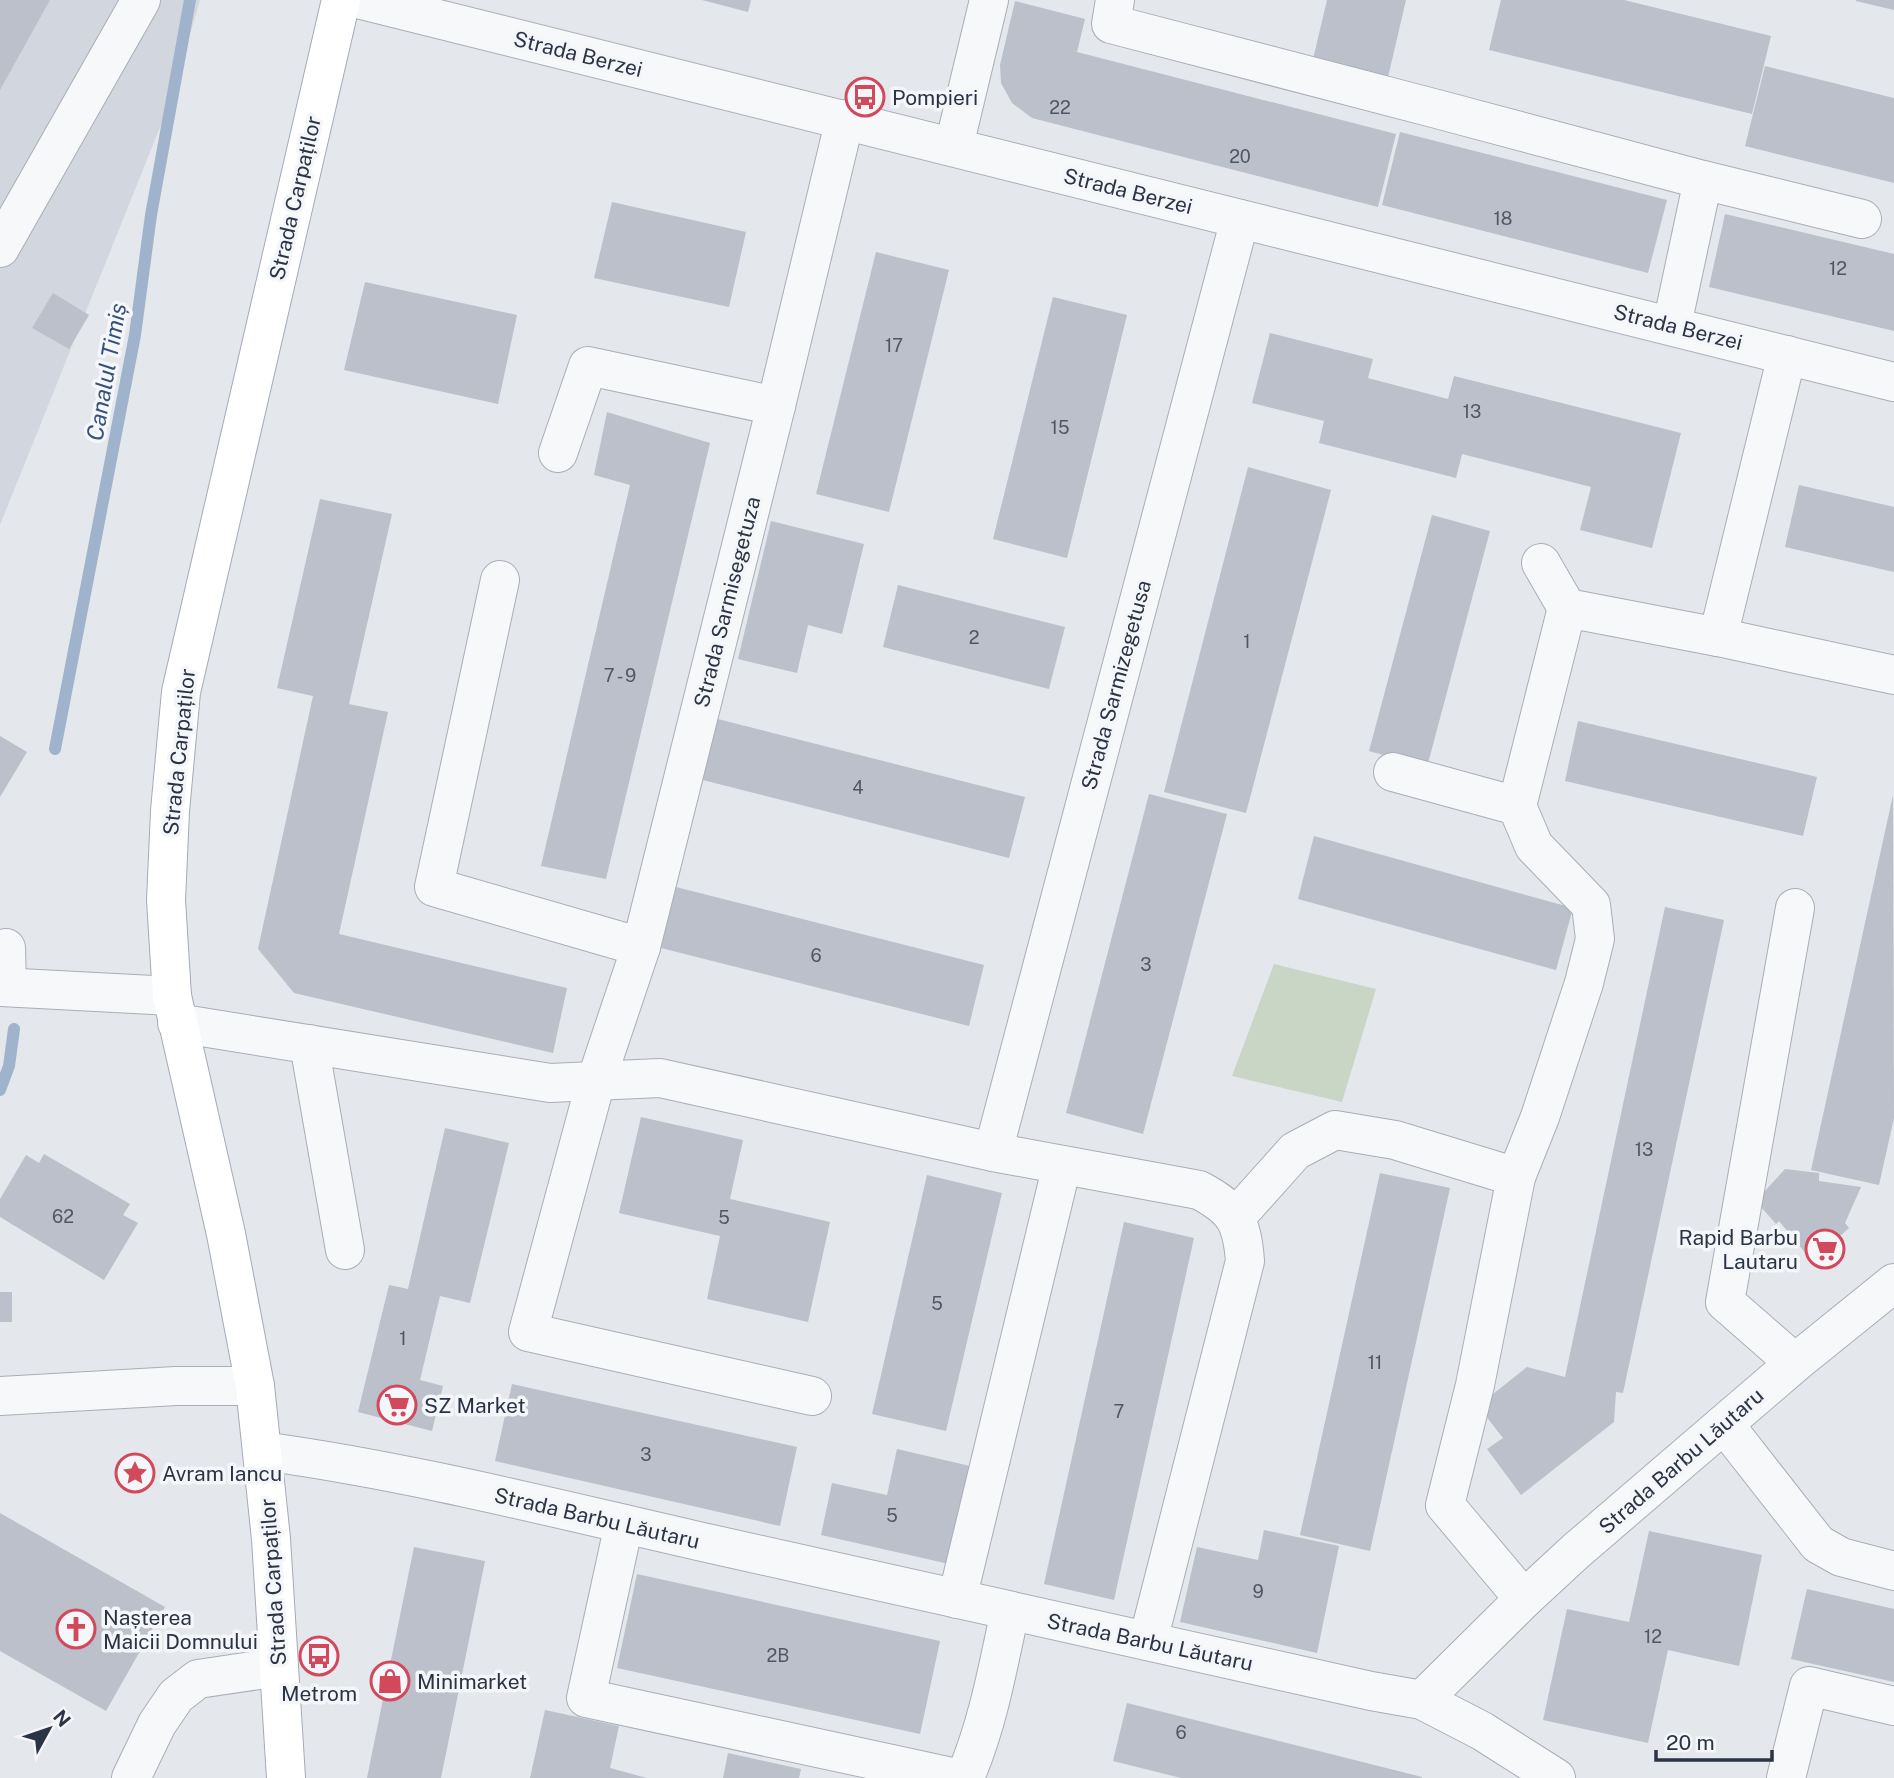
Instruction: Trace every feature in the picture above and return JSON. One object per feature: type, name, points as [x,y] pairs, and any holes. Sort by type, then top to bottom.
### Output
[{"type":"main road","name":"Strada Carpaților","points":[[286,1778],[271,1539],[256,1386],[226,1234],[174,1009],[166,900],[170,811],[181,692],[341,0]]},
{"type":"street","points":[[0,248],[12,200],[141,0]]},
{"type":"street","name":"Strada Berzei","points":[[362,0],[1894,382]]},
{"type":"street","points":[[954,146],[989,0]]},
{"type":"street","points":[[1115,0],[1111,24],[1703,180],[1862,219]]},
{"type":"street","name":"Strada Sarmisegetuza","points":[[812,1396],[528,1332],[596,1081],[641,947],[845,119]]},
{"type":"street","points":[[1672,325],[1703,180]]},
{"type":"street","name":"Strada Sarmizegetusa","points":[[993,1152],[1240,219]]},
{"type":"street","points":[[1718,637],[1787,355]]},
{"type":"street","points":[[558,453],[588,366],[776,406]]},
{"type":"street","points":[[1524,1599],[1445,1505],[1475,1385],[1516,1177],[1540,1118],[1584,984],[1595,939],[1591,905],[1534,846],[1517,806],[1567,608],[1541,563]]},
{"type":"street","points":[[500,580],[434,887],[641,947]]},
{"type":"street","points":[[1567,608],[1894,675]]},
{"type":"street","points":[[1393,772],[1517,806]]},
{"type":"street","points":[[1795,908],[1725,1301],[1795,1363]]},
{"type":"street","points":[[6,948],[4,987],[66,978],[309,1045],[550,1083],[660,1078],[993,1152],[1199,1190],[1219,1200],[1235,1218],[1243,1238],[1245,1261],[1147,1641]]},
{"type":"street","points":[[309,1045],[345,1250]]},
{"type":"street","points":[[1235,1218],[1295,1151],[1335,1130],[1395,1140],[1516,1177]]},
{"type":"street","points":[[957,1599],[1062,1165]]},
{"type":"street","name":"Strada Barbu Lăutaru","points":[[262,1451],[331,1461],[476,1491],[1371,1691],[1422,1700],[1524,1599],[1795,1363],[1894,1283]]},
{"type":"street","points":[[0,1396],[176,1386],[256,1386]]},
{"type":"street","points":[[1724,1424],[1818,1544],[1841,1557],[1894,1571]]},
{"type":"street","points":[[624,1524],[586,1698],[881,1770],[952,1777],[966,1775],[989,1710],[1010,1611]]},
{"type":"street","points":[[131,1778],[176,1696],[198,1679],[279,1667]]},
{"type":"street","points":[[1786,1778],[1809,1686],[1894,1706]]},
{"type":"street","points":[[1422,1700],[1482,1731],[1556,1778]]},
{"type":"shaded area","points":[[0,0],[200,0],[171,100],[0,525]]},
{"type":"green space","points":[[1274,964],[1376,989],[1342,1102],[1232,1076]]},
{"type":"building","points":[[0,0],[50,0],[0,90]]},
{"type":"building","points":[[702,0],[751,0],[748,12]]},
{"type":"building","points":[[1327,0],[1406,0],[1388,77],[1313,59]]},
{"type":"building","points":[[1501,0],[1624,0],[1771,36],[1752,114],[1489,50]]},
{"type":"building","points":[[1894,0],[1894,10],[1856,1]]},
{"type":"building","points":[[1015,1],[1085,19],[1077,52],[1396,134],[1378,207],[1032,118],[1012,103],[1001,83],[1000,65]]},
{"type":"building","points":[[1765,66],[1894,98],[1894,183],[1745,146]]},
{"type":"building","points":[[1400,132],[1667,200],[1648,273],[1382,205]]},
{"type":"building","points":[[612,202],[746,232],[729,307],[594,278]]},
{"type":"building","points":[[1725,214],[1894,254],[1894,331],[1709,287]]},
{"type":"building","points":[[876,252],[949,270],[889,512],[816,494]]},
{"type":"building","points":[[365,282],[517,315],[498,404],[344,370]]},
{"type":"building","points":[[53,293],[89,315],[69,349],[32,328]]},
{"type":"building","points":[[1053,297],[1127,315],[1067,558],[993,539]]},
{"type":"building","points":[[1270,333],[1373,359],[1368,378],[1448,399],[1454,376],[1681,433],[1652,548],[1580,530],[1591,487],[1462,454],[1456,478],[1319,443],[1324,421],[1252,403]]},
{"type":"building","points":[[607,412],[710,443],[606,879],[541,866],[630,485],[594,475]]},
{"type":"building","points":[[1248,467],[1331,490],[1246,813],[1164,792]]},
{"type":"building","points":[[1799,485],[1894,507],[1894,572],[1785,547]]},
{"type":"building","points":[[320,499],[392,514],[349,704],[388,712],[339,934],[567,988],[553,1053],[294,993],[258,949],[313,696],[277,688]]},
{"type":"building","points":[[1432,515],[1490,531],[1427,767],[1369,751]]},
{"type":"building","points":[[771,521],[864,544],[842,634],[808,625],[797,673],[738,659]]},
{"type":"building","points":[[898,585],[1065,627],[1049,689],[883,647]]},
{"type":"building","points":[[706,716],[1025,797],[1009,858],[691,777]]},
{"type":"building","points":[[1578,721],[1817,777],[1803,836],[1565,781]]},
{"type":"building","points":[[0,736],[27,752],[0,797]]},
{"type":"building","points":[[1149,794],[1227,814],[1143,1134],[1066,1113]]},
{"type":"building","points":[[1893,795],[1894,1118],[1879,1185],[1811,1170]]},
{"type":"building","points":[[1314,836],[1573,908],[1556,970],[1298,899]]},
{"type":"building","points":[[664,884],[984,965],[969,1026],[649,945]]},
{"type":"building","points":[[1665,907],[1724,920],[1623,1393],[1616,1392],[1614,1422],[1521,1495],[1487,1449],[1503,1438],[1478,1406],[1527,1367],[1565,1377]]},
{"type":"building","points":[[641,1117],[743,1140],[730,1199],[830,1222],[808,1322],[707,1299],[720,1236],[619,1213]]},
{"type":"building","points":[[445,1128],[509,1143],[470,1303],[440,1296],[420,1380],[443,1386],[432,1431],[358,1412],[389,1285],[408,1289]]},
{"type":"building","points":[[44,1154],[130,1204],[123,1215],[138,1223],[104,1280],[0,1217],[0,1199],[26,1155],[39,1163]]},
{"type":"building","points":[[1785,1169],[1819,1173],[1819,1181],[1861,1187],[1845,1223],[1849,1228],[1812,1261],[1779,1221],[1776,1224],[1755,1202]]},
{"type":"building","points":[[1380,1173],[1450,1188],[1370,1551],[1300,1535]]},
{"type":"building","points":[[927,1175],[1002,1193],[946,1431],[872,1414]]},
{"type":"building","points":[[1124,1222],[1194,1238],[1114,1600],[1044,1584]]},
{"type":"building","points":[[0,1292],[12,1292],[12,1322],[0,1322]]},
{"type":"building","points":[[512,1384],[797,1447],[780,1526],[495,1461]]},
{"type":"building","points":[[897,1449],[970,1466],[949,1564],[821,1535],[832,1483],[887,1495]]},
{"type":"building","name":"Nașterea Maicii Domnului","points":[[0,1513],[165,1607],[106,1711],[0,1651]]},
{"type":"building","points":[[1264,1530],[1339,1546],[1317,1653],[1180,1622],[1197,1547],[1258,1560]]},
{"type":"building","points":[[1649,1531],[1762,1555],[1739,1666],[1668,1650],[1648,1743],[1543,1720],[1567,1609],[1629,1622]]},
{"type":"building","points":[[414,1547],[485,1561],[441,1778],[367,1778]]},
{"type":"building","points":[[637,1574],[940,1641],[920,1734],[617,1668]]},
{"type":"building","points":[[1807,1589],[1894,1609],[1894,1682],[1791,1659]]},
{"type":"building","points":[[1127,1703],[1422,1778],[1181,1778],[1113,1761]]},
{"type":"building","points":[[545,1710],[619,1726],[610,1768],[647,1778],[530,1778]]},
{"type":"building","points":[[728,1753],[801,1769],[799,1778],[723,1778]]},
{"type":"waterway","name":"Canalul Timiș","points":[[55,749],[135,335],[151,215],[190,0]]},
{"type":"waterway","name":"Canalul Timiș","points":[[0,1090],[9,1066],[14,1029]]},
{"type":"place","name":"Pompieri","points":[[865,97]]},
{"type":"place","name":"Rapid Barbu Lautaru","points":[[1825,1249]]},
{"type":"place","name":"SZ Market","points":[[397,1405]]},
{"type":"place","name":"Avram Iancu","points":[[135,1473]]},
{"type":"place","name":"Nașterea Maicii Domnului","points":[[76,1629]]},
{"type":"place","name":"Metrom","points":[[319,1656]]},
{"type":"place","name":"Minimarket","points":[[390,1681]]}]
